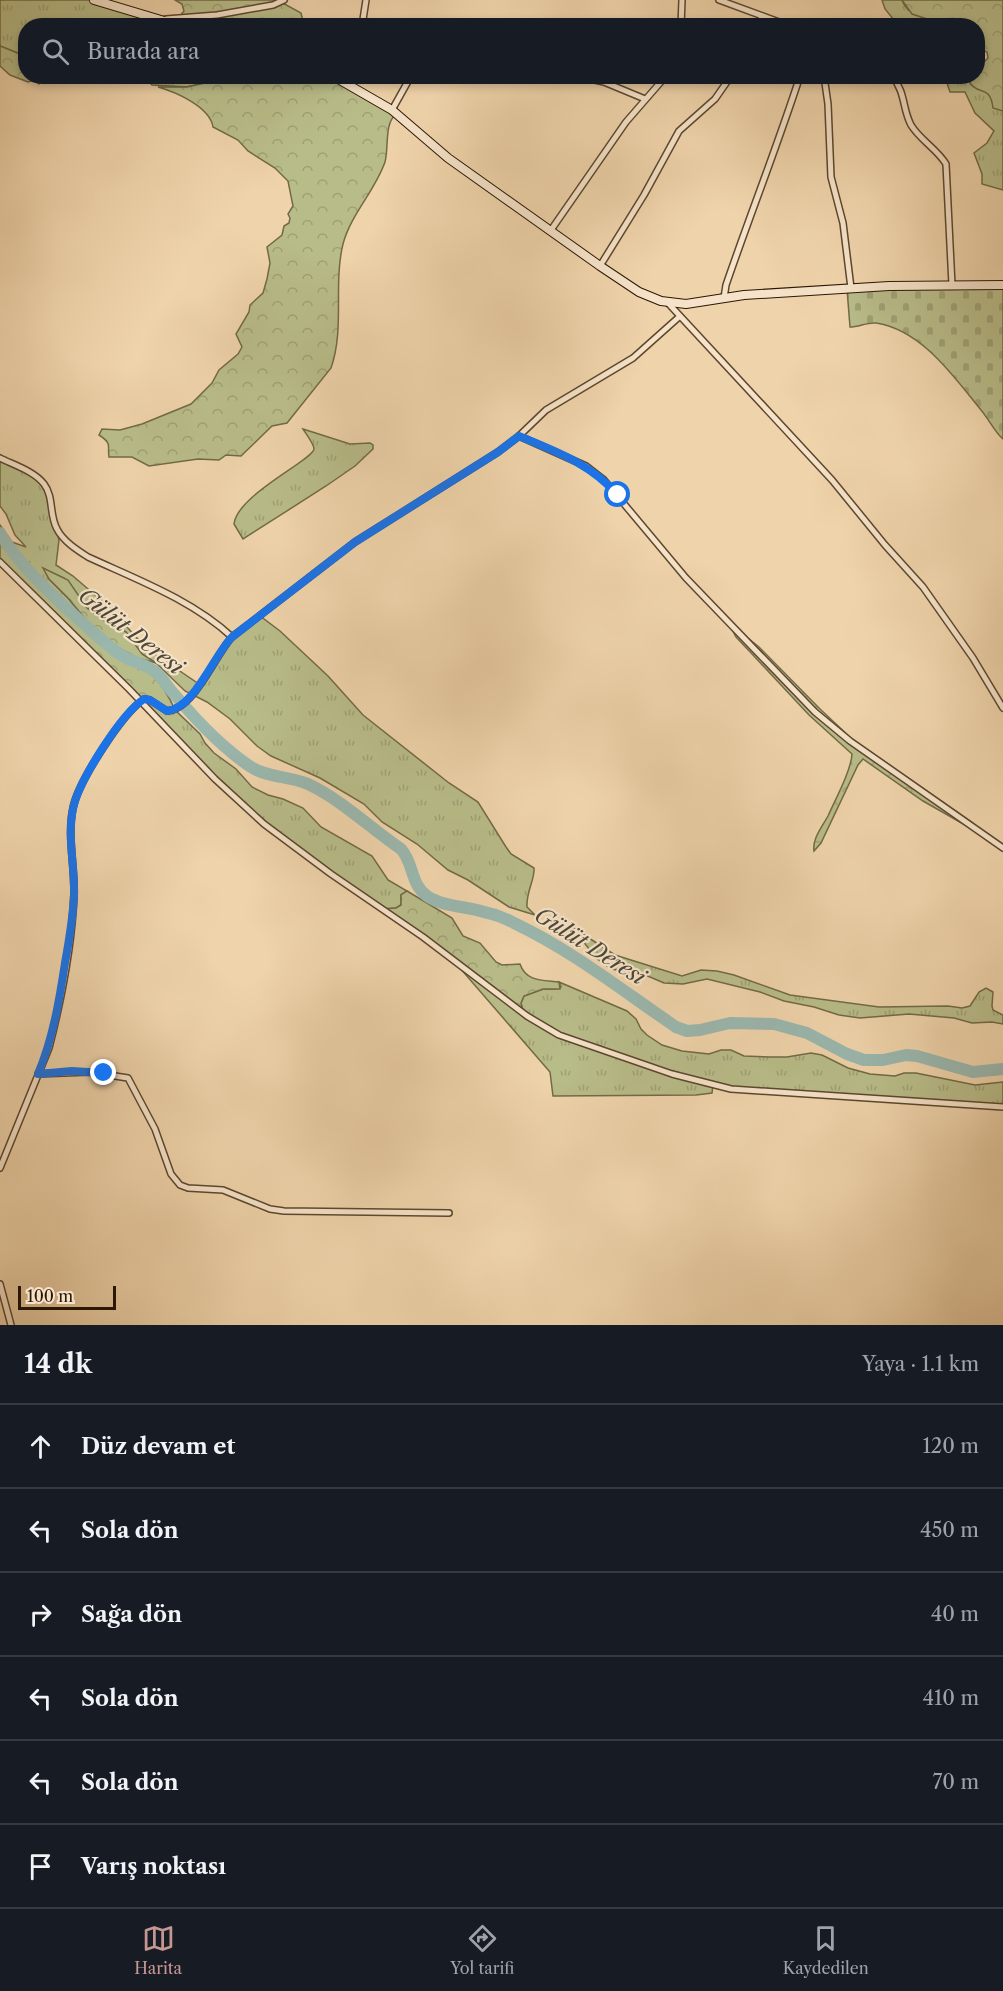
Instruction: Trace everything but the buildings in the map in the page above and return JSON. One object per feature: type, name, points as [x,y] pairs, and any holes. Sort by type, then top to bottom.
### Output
[{"type":"street","points":[[94,0],[157,18]]},
{"type":"street","points":[[175,18],[217,15],[273,5],[284,0]]},
{"type":"street","points":[[363,18],[366,0]]},
{"type":"street","points":[[681,18],[682,0]]},
{"type":"street","points":[[719,0],[768,18]]},
{"type":"street","points":[[347,84],[392,110],[448,158],[600,266],[639,292],[668,303],[686,304],[744,295],[851,288],[1003,285]]},
{"type":"street","points":[[392,110],[407,84]]},
{"type":"street","points":[[609,84],[645,99]]},
{"type":"street","points":[[550,231],[626,122],[659,84]]},
{"type":"street","points":[[600,266],[644,195],[679,131],[715,99],[725,84]]},
{"type":"street","points":[[724,298],[729,274],[797,84]]},
{"type":"street","points":[[825,84],[831,177],[843,223],[851,288]]},
{"type":"street","points":[[898,84],[902,90],[911,124],[916,132],[940,154],[945,164],[952,285]]},
{"type":"street","points":[[668,303],[832,480],[923,587],[973,658],[1003,708]]},
{"type":"street","points":[[0,1168],[49,1048],[54,1027],[72,922],[74,875],[71,824],[74,802],[106,742],[124,718],[144,699],[150,700],[167,711],[179,707],[206,676],[232,637],[355,542],[498,452],[546,410],[633,358],[679,317]]},
{"type":"street","points":[[519,436],[586,466],[604,480],[686,578],[815,712],[893,773],[1003,848]]},
{"type":"street","points":[[0,458],[32,474],[44,484],[50,498],[56,529],[74,547],[88,557],[188,605],[207,616],[232,637]]},
{"type":"street","points":[[0,562],[141,701],[215,779],[264,824],[423,937],[527,1016],[559,1035],[672,1074],[731,1089],[1003,1107]]},
{"type":"street","points":[[38,1074],[88,1072],[128,1078],[154,1129],[175,1181],[188,1188],[223,1190],[270,1209],[284,1212],[449,1213]]},
{"type":"street","points":[[0,1284],[11,1325]]},
{"type":"green space","points":[[0,0],[94,0],[157,18],[18,18],[18,53],[0,46]]},
{"type":"green space","points":[[175,0],[275,0],[301,13],[302,18],[175,18],[184,11],[182,4]]},
{"type":"green space","points":[[882,0],[902,0],[909,10],[926,18],[892,18],[885,9]]},
{"type":"green space","points":[[902,0],[1003,0],[1003,111],[993,108],[987,93],[971,84],[985,84],[985,61],[988,58],[985,51],[985,18],[924,18],[912,14]]},
{"type":"green space","points":[[0,46],[18,53],[18,78],[10,75],[0,66]]},
{"type":"green space","points":[[151,84],[200,84],[187,87]]},
{"type":"green space","points":[[200,84],[345,84],[396,114],[388,130],[386,156],[381,173],[352,223],[343,244],[340,259],[337,338],[331,368],[287,423],[272,426],[241,456],[226,455],[219,460],[198,459],[149,466],[132,457],[109,457],[109,445],[99,435],[102,429],[120,430],[142,424],[191,404],[212,383],[219,370],[238,354],[242,347],[236,334],[249,312],[250,305],[263,293],[267,279],[270,263],[267,247],[282,235],[284,226],[289,223],[288,214],[293,206],[288,181],[275,168],[248,151],[238,140],[213,127],[206,113],[191,101],[158,87],[187,87]]},
{"type":"green space","points":[[947,84],[977,84],[1003,111],[1003,190],[982,184],[982,174],[974,153],[987,143],[994,131],[975,113],[965,92],[950,92]]},
{"type":"green space","points":[[1003,285],[1003,439],[948,370],[922,345],[893,327],[869,323],[850,327],[847,289]]},
{"type":"green space","points":[[303,429],[350,444],[370,443],[373,449],[355,466],[243,539],[234,524],[238,513],[260,490],[302,461],[314,449]]},
{"type":"green space","points":[[0,458],[24,470],[44,484],[59,540],[56,565],[73,576],[109,607],[146,648],[199,684],[227,643],[260,616],[280,631],[328,676],[363,715],[449,783],[478,802],[511,854],[534,868],[527,907],[535,915],[509,907],[468,880],[448,870],[417,844],[382,822],[364,804],[320,778],[271,756],[257,746],[230,719],[207,702],[185,691],[156,663],[142,654],[126,632],[92,613],[64,578],[44,569],[49,579],[87,621],[128,654],[124,656],[123,661],[89,634],[43,588],[0,539],[0,525],[12,542],[26,547],[15,535],[0,506]]},
{"type":"green space","points":[[0,539],[52,598],[94,638],[114,655],[153,676],[164,689],[175,710],[172,711],[150,700],[141,701],[0,562]]},
{"type":"green space","points":[[43,568],[68,580],[87,608],[106,622],[126,632],[142,654],[156,663],[135,657],[119,648],[87,621],[49,579]]},
{"type":"green space","points":[[728,622],[759,647],[851,738],[973,823],[980,831],[979,833],[923,801],[863,759],[821,843],[814,851],[816,838],[849,769],[852,754],[809,715],[736,637]]},
{"type":"green space","points":[[144,699],[175,710],[200,734],[214,753],[236,769],[252,787],[303,808],[321,827],[372,856],[388,880],[407,891],[401,895],[401,905],[396,908],[382,909],[264,824],[141,701]]},
{"type":"green space","points":[[407,891],[452,918],[463,936],[480,943],[496,962],[502,965],[520,964],[526,974],[531,977],[559,982],[560,989],[543,989],[524,996],[521,1003],[523,1013],[382,909],[396,908],[401,905],[401,895]]},
{"type":"green space","points":[[572,927],[615,955],[682,976],[701,970],[717,971],[790,995],[879,1007],[948,1006],[962,1008],[970,1006],[979,992],[986,988],[993,992],[993,1010],[1003,1015],[1003,1024],[972,1023],[954,1018],[909,1014],[860,1018],[784,1001],[760,992],[707,979],[683,984],[664,983],[643,974],[611,969],[596,958]]},
{"type":"green space","points":[[453,960],[523,1011],[521,1003],[524,996],[543,989],[561,987],[559,982],[627,1011],[647,1035],[662,1045],[682,1051],[709,1054],[731,1050],[744,1056],[771,1057],[811,1053],[822,1055],[848,1068],[870,1074],[895,1076],[916,1073],[975,1085],[1003,1082],[1003,1107],[713,1085],[712,1093],[696,1095],[553,1096],[550,1072]]},
{"type":"waterway","name":"Gülüt Deresi","points":[[0,533],[25,567],[55,598],[115,651],[158,674],[192,714],[231,752],[258,771],[308,784],[344,806],[401,849],[418,886],[433,900],[507,919],[557,946],[676,1027],[687,1031],[730,1023],[774,1024],[807,1033],[847,1054],[864,1060],[883,1060],[906,1055],[973,1072],[1003,1069]]},
{"type":"route","points":[[104,1073],[72,1071],[38,1074],[49,1048],[54,1027],[72,922],[74,875],[71,817],[74,802],[106,742],[127,714],[144,699],[150,700],[163,710],[175,710],[193,693],[232,637],[355,542],[498,452],[519,436],[586,466],[618,495]]}]
